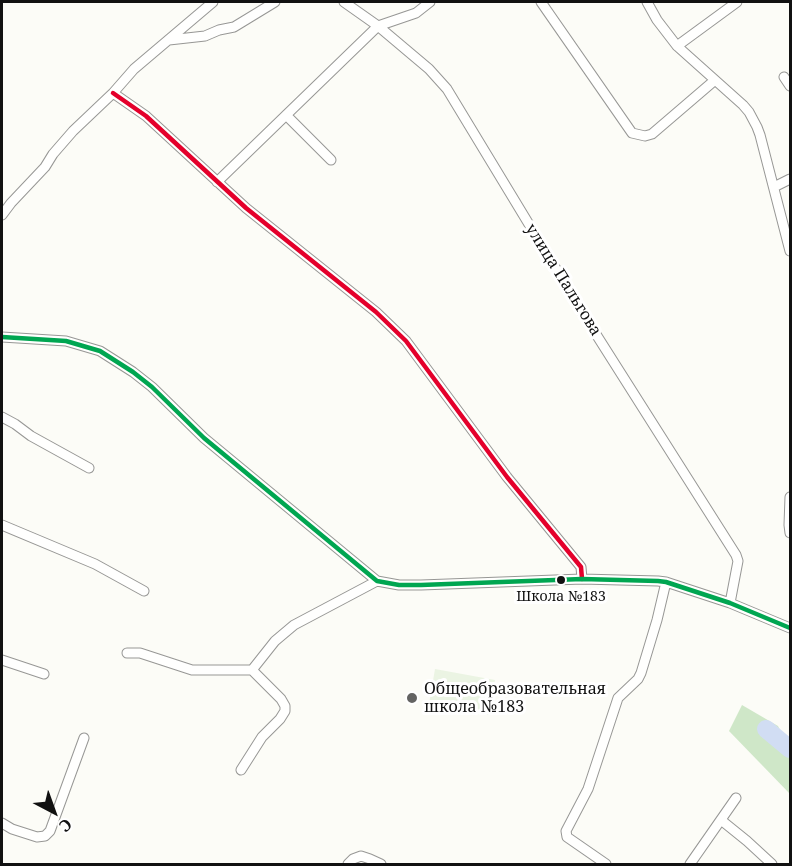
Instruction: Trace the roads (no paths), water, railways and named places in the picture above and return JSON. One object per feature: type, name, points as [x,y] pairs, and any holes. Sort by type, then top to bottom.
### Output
[{"type":"street","points":[[2,215],[73,131],[113,93],[134,69],[213,2]]},
{"type":"street","points":[[168,40],[205,36],[234,27],[275,2]]},
{"type":"street","name":"улица Пальгова","points":[[344,2],[378,26],[429,69],[447,89],[736,555],[738,561],[730,603]]},
{"type":"street","points":[[217,182],[378,26],[416,13],[430,2]]},
{"type":"street","points":[[541,2],[632,133],[645,136],[652,134],[715,80]]},
{"type":"street","points":[[646,2],[676,46],[743,105],[753,119],[760,135],[790,251]]},
{"type":"street","points":[[676,46],[737,2]]},
{"type":"street","points":[[784,77],[790,86]]},
{"type":"street","points":[[113,93],[146,116],[246,208],[376,312],[406,341],[507,477],[581,567],[582,579]]},
{"type":"street","points":[[286,115],[331,160]]},
{"type":"street","points":[[774,187],[790,179]]},
{"type":"street","points":[[2,337],[66,341],[100,351],[133,372],[152,387],[204,438],[377,581],[399,585],[582,579],[666,582],[730,603],[790,628]]},
{"type":"street","points":[[2,417],[89,468]]},
{"type":"street","points":[[790,497],[790,533]]},
{"type":"street","points":[[2,525],[94,564],[144,591]]},
{"type":"street","points":[[252,670],[275,641],[294,625],[377,581]]},
{"type":"street","points":[[606,864],[567,837],[566,831],[588,789],[618,698],[638,679],[641,673],[666,582]]},
{"type":"street","points":[[127,653],[140,653],[192,670],[252,670],[281,699],[285,711],[262,737],[242,770]]},
{"type":"street","points":[[2,660],[44,674]]},
{"type":"street","points":[[2,823],[12,829],[37,837],[45,836],[50,831],[84,738]]},
{"type":"street","points":[[690,864],[736,798]]},
{"type":"street","points":[[721,820],[772,864]]},
{"type":"street","points":[[348,864],[354,858],[361,856],[381,864]]},
{"type":"waterway","points":[[766,729],[790,749]]},
{"type":"place","name":"Школа №183","points":[[561,580]]},
{"type":"place","name":"Общеобразовательная школа №183","points":[[412,698]]}]
